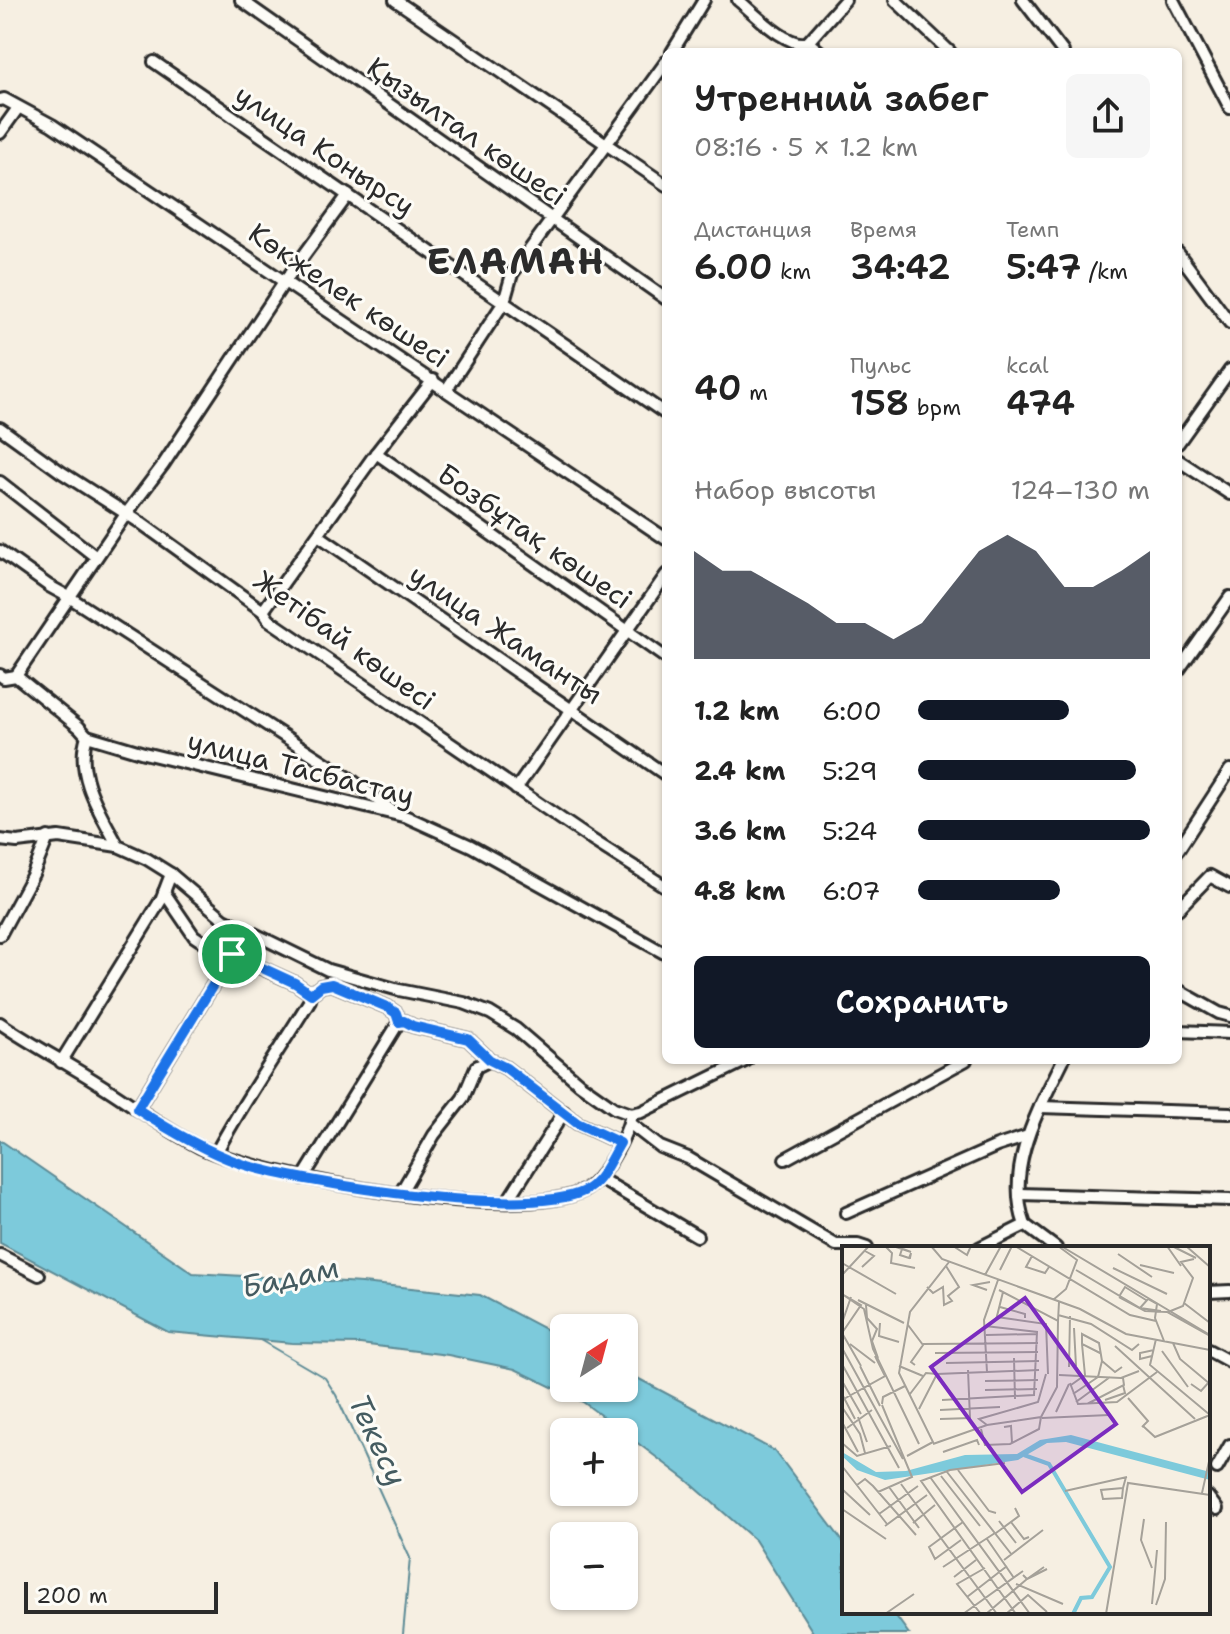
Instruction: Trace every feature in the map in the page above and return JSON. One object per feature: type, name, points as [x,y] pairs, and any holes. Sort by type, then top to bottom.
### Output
[{"type":"street","name":"Қызылтал көшесі","points":[[241,0],[662,296]]},
{"type":"street","points":[[395,0],[662,182]]},
{"type":"street","points":[[674,48],[704,0]]},
{"type":"street","points":[[738,0],[789,41],[801,44],[808,42],[845,0]]},
{"type":"street","points":[[895,0],[946,48]]},
{"type":"street","points":[[1023,0],[1060,48]]},
{"type":"street","points":[[1173,0],[1230,108]]},
{"type":"street","points":[[808,42],[815,48]]},
{"type":"street","name":"улица Конырсу","points":[[154,62],[662,411]]},
{"type":"street","points":[[447,389],[504,302],[512,274],[662,69]]},
{"type":"street","name":"Көкжелек көшесі","points":[[1,98],[52,125],[662,536]]},
{"type":"street","points":[[0,133],[18,108]]},
{"type":"street","points":[[0,675],[4,678],[16,676],[163,465],[285,281],[348,195]]},
{"type":"street","points":[[1182,258],[1230,323]]},
{"type":"street","points":[[1182,437],[1230,370]]},
{"type":"street","points":[[263,611],[376,453],[433,380]]},
{"type":"street","name":"Жетібай көшесі","points":[[0,428],[263,611],[269,620],[662,885]]},
{"type":"street","name":"Бозбұтақ көшесі","points":[[376,453],[662,655]]},
{"type":"street","points":[[1182,463],[1230,494]]},
{"type":"street","points":[[0,482],[96,557]]},
{"type":"street","name":"улица Жаманты","points":[[318,535],[662,772]]},
{"type":"street","points":[[0,551],[49,586],[349,778],[396,814]]},
{"type":"street","points":[[516,789],[662,581]]},
{"type":"street","points":[[1182,665],[1230,597]]},
{"type":"street","name":"улица Тасбастау","points":[[16,676],[87,736],[144,753],[396,814],[471,846],[662,952]]},
{"type":"street","points":[[87,736],[84,744],[85,768],[91,796],[118,846]]},
{"type":"street","points":[[1182,844],[1230,770]]},
{"type":"street","points":[[0,935],[33,874],[48,837]]},
{"type":"street","points":[[0,840],[17,842],[48,837],[118,846],[171,874],[224,919],[328,970],[399,990],[464,1003],[490,1013],[516,1029],[580,1084],[614,1108],[634,1116],[660,1147],[688,1158],[836,1245],[861,1246]]},
{"type":"street","points":[[61,1062],[164,892],[171,874]]},
{"type":"street","points":[[1182,905],[1210,876],[1230,887]]},
{"type":"street","points":[[164,892],[194,936],[295,983],[311,997]]},
{"type":"street","points":[[137,1109],[232,954]]},
{"type":"street","points":[[216,1153],[311,997],[321,986],[332,984],[387,1007],[396,1013],[399,1022]]},
{"type":"street","points":[[1182,992],[1230,1016]]},
{"type":"street","points":[[399,1022],[468,1039],[490,1060],[506,1068],[577,1123],[620,1143]]},
{"type":"street","points":[[303,1178],[399,1022]]},
{"type":"street","points":[[0,1023],[199,1146],[240,1163],[303,1178],[465,1200],[533,1203],[576,1195],[590,1188],[599,1178],[634,1116],[739,1064]]},
{"type":"street","points":[[1182,1031],[1230,1033]]},
{"type":"street","points":[[401,1192],[434,1135],[463,1098],[476,1067],[490,1060]]},
{"type":"street","points":[[785,1159],[959,1064]]},
{"type":"street","points":[[1053,1246],[1025,1225],[1020,1194],[1023,1151],[1061,1064]]},
{"type":"street","points":[[1040,1107],[1230,1113]]},
{"type":"street","points":[[507,1202],[564,1112]]},
{"type":"street","points":[[846,1213],[997,1146],[1028,1136]]},
{"type":"street","points":[[599,1178],[697,1236]]},
{"type":"street","points":[[1020,1194],[1230,1200]]},
{"type":"street","points":[[983,1246],[1025,1225]]},
{"type":"street","points":[[0,1255],[39,1275]]},
{"type":"street","points":[[1210,1292],[1230,1291]]},
{"type":"street","points":[[1210,1351],[1230,1362]]},
{"type":"street","points":[[1217,1468],[1230,1445]]},
{"type":"street","points":[[1210,1500],[1217,1509]]},
{"type":"water","points":[[0,1140],[193,1273],[362,1283],[480,1295],[550,1332],[550,1386],[515,1369],[448,1355],[360,1344],[292,1343],[168,1332],[0,1243]]},
{"type":"water","points":[[638,1378],[775,1451],[842,1540],[842,1614],[894,1614],[909,1634],[814,1634],[755,1540],[688,1481],[638,1443],[638,1418],[604,1418],[583,1402],[638,1402]]},
{"type":"waterway","name":"Текесу","points":[[260,1340],[325,1378],[336,1395],[410,1558],[403,1634]]},
{"type":"district","name":"ЕЛАМАН","points":[[516,261]]},
{"type":"route","points":[[232,954],[295,983],[311,994],[321,986],[332,984],[387,1007],[396,1013],[399,1022],[468,1039],[490,1060],[506,1068],[577,1123],[620,1143],[590,1188],[576,1195],[533,1203],[465,1200],[303,1178],[240,1163],[199,1146],[137,1109],[232,954]]},
{"type":"water label","name":"Бадам","points":[[290,1277]]}]
